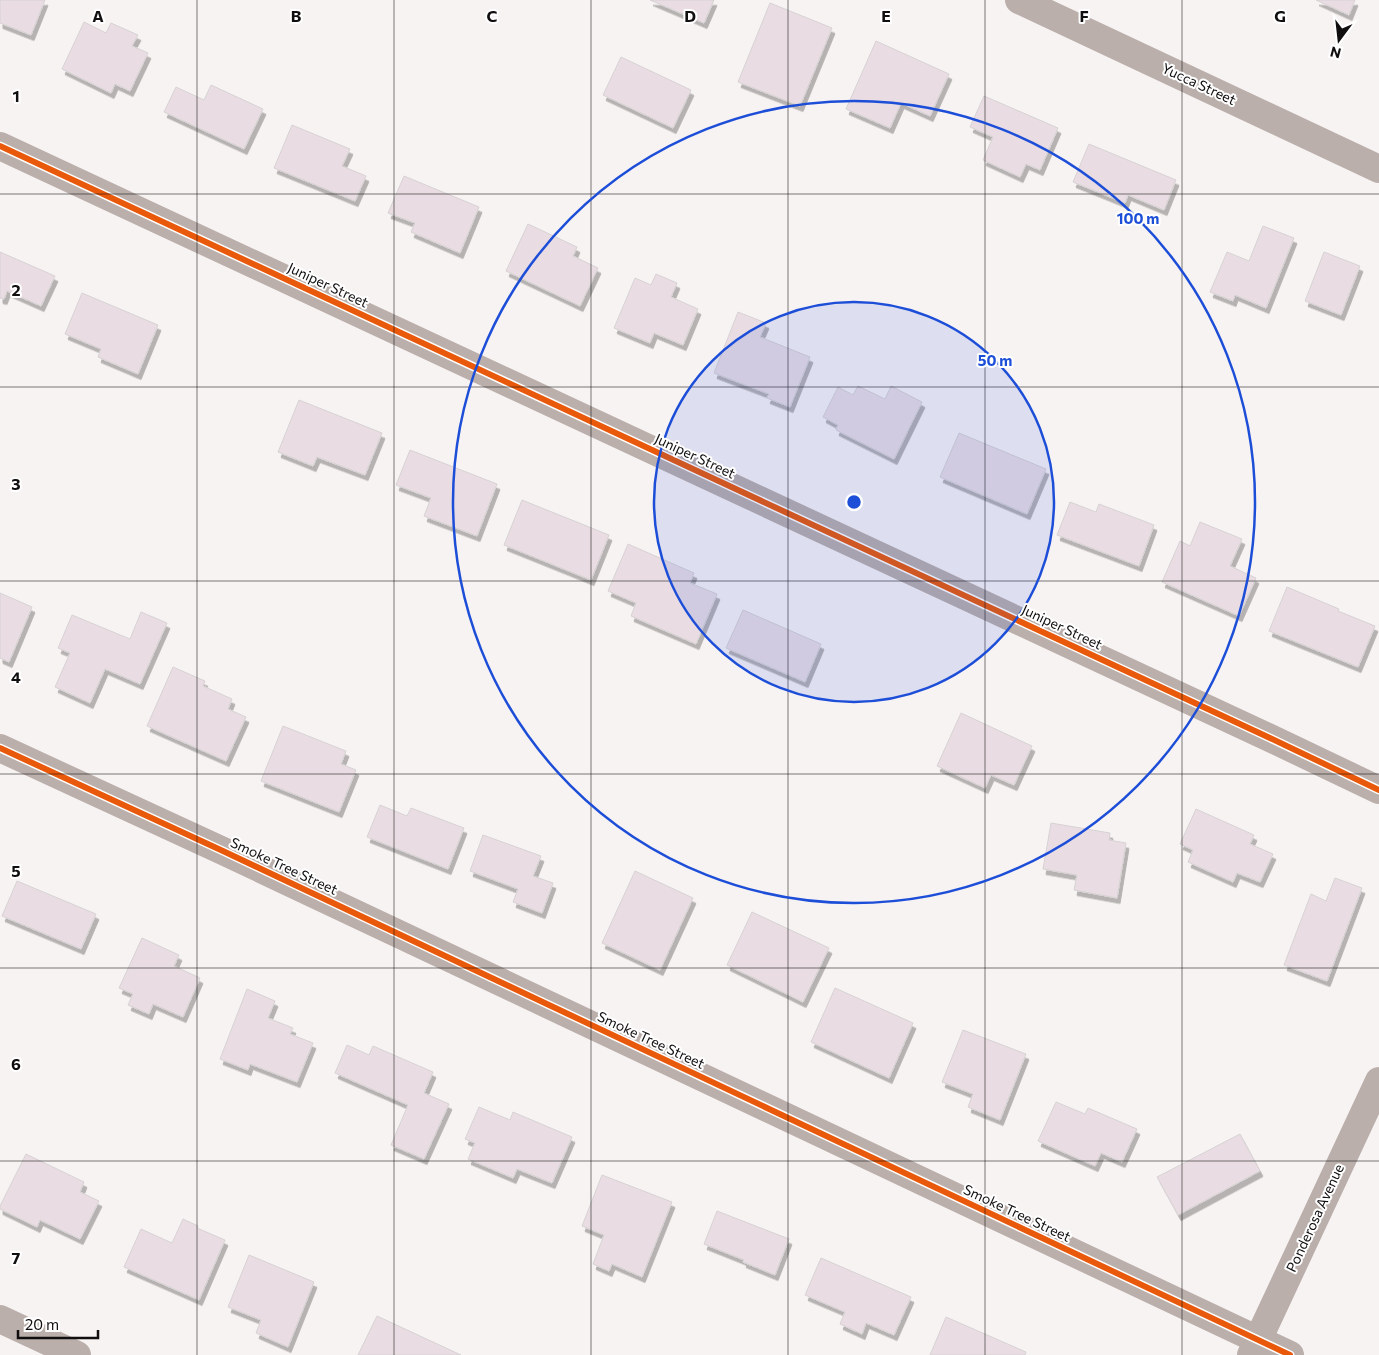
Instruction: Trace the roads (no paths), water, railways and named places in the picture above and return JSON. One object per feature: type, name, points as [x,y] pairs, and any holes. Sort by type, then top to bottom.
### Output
[{"type":"street","name":"Yucca Street","points":[[1019,0],[1379,169]]},
{"type":"street","name":"Juniper Street","points":[[0,146],[1261,733],[1379,790]]},
{"type":"street","name":"Smoke Tree Street","points":[[0,748],[223,851],[1254,1348],[1290,1355]]},
{"type":"street","name":"Ponderosa Avenue","points":[[1254,1348],[1379,1081]]},
{"type":"street","points":[[0,1319],[77,1355]]}]
